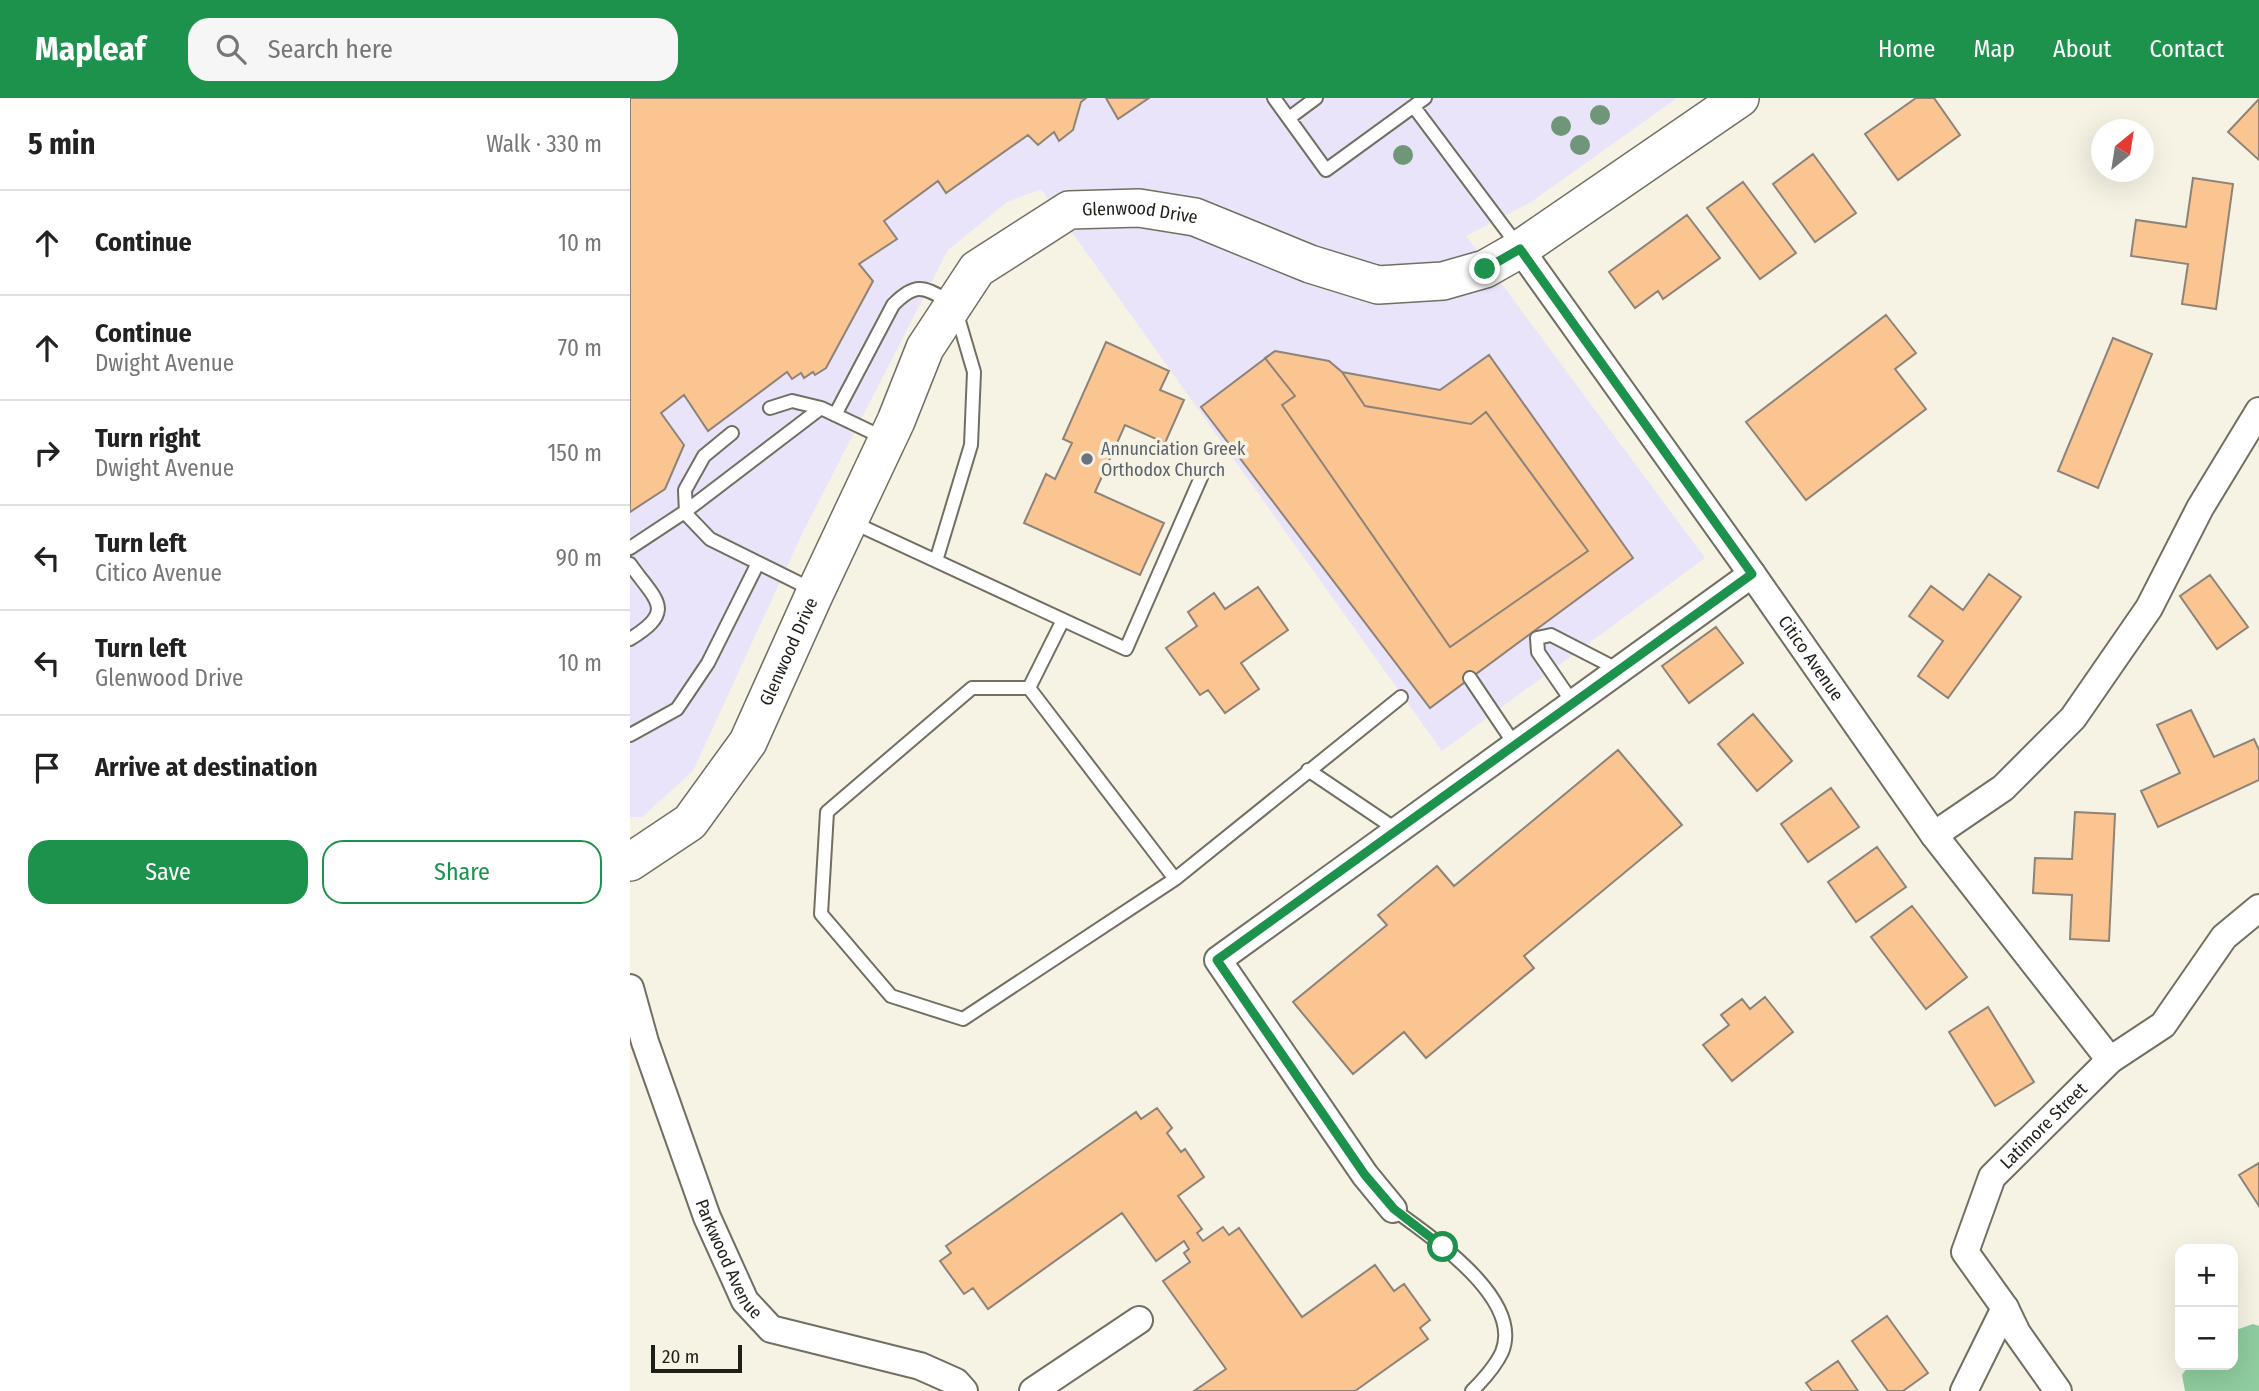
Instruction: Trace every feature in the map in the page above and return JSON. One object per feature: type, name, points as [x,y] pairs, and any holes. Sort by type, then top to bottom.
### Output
[{"type":"street","name":"Glenwood Drive","points":[[633,857],[690,822],[748,743],[887,439],[925,348],[977,269],[1069,210],[1139,208],[1195,217],[1310,264],[1377,285],[1443,281],[1485,269],[1520,249],[1740,98]]},
{"type":"street","name":"Citico Avenue","points":[[1520,249],[1934,835],[2110,1060]]},
{"type":"street","points":[[1934,835],[2004,788],[2073,718],[2150,608],[2200,508],[2255,427]]},
{"type":"street","points":[[1394,1209],[1365,1175],[1217,960],[1752,574]]},
{"type":"street","points":[[2110,1060],[2163,1025],[2224,937],[2259,908]]},
{"type":"street","name":"Parkwood Avenue","points":[[630,988],[645,1042],[707,1217],[745,1301],[771,1328],[919,1366],[956,1382],[964,1391]]},
{"type":"street","name":"Latimore Street","points":[[2005,1308],[1965,1252],[1992,1177],[2110,1060]]},
{"type":"street","points":[[1964,1391],[2005,1308]]},
{"type":"street","points":[[2005,1308],[2017,1334],[2057,1391]]},
{"type":"street","points":[[1033,1391],[1139,1320]]},
{"type":"lane","points":[[1274,98],[1326,170],[1425,98]]},
{"type":"lane","points":[[1289,118],[1316,98]]},
{"type":"lane","points":[[1414,107],[1520,249]]},
{"type":"lane","points":[[835,415],[893,305],[907,291],[925,288],[954,304],[974,372],[971,445],[936,561]]},
{"type":"lane","points":[[770,408],[792,401],[821,408],[887,439]]},
{"type":"lane","points":[[630,548],[686,511],[821,408]]},
{"type":"lane","points":[[732,433],[704,456],[685,490],[686,514],[710,539],[816,592]]},
{"type":"lane","points":[[849,521],[1126,649],[1202,475]]},
{"type":"lane","points":[[630,735],[677,709],[708,663],[758,563]]},
{"type":"lane","points":[[630,564],[658,604],[658,616],[650,627],[630,639]]},
{"type":"lane","points":[[1029,688],[1063,620]]},
{"type":"lane","points":[[1573,703],[1538,652],[1535,635],[1551,635],[1619,670]]},
{"type":"lane","points":[[1470,678],[1515,745]]},
{"type":"lane","points":[[1029,688],[972,688],[827,812],[821,914],[891,996],[963,1019],[1175,879],[1401,697]]},
{"type":"lane","points":[[1029,688],[1175,879]]},
{"type":"lane","points":[[1308,770],[1398,830]]},
{"type":"lane","points":[[1394,1209],[1469,1269],[1490,1295],[1504,1327],[1502,1352],[1472,1391]]},
{"type":"shaded area","points":[[630,98],[1677,98],[1531,202],[1466,236],[1705,558],[1442,751],[1041,189],[1007,202],[948,250],[802,534],[693,771],[642,817],[630,817]]},
{"type":"green space","points":[[2253,1324],[2259,1326],[2259,1391],[2185,1391],[2182,1375],[2186,1370],[2238,1370],[2238,1329]]},
{"type":"building","points":[[630,98],[1086,98],[1081,102],[1073,130],[1059,141],[1054,132],[1038,145],[1028,135],[946,193],[938,181],[884,221],[897,239],[859,264],[873,281],[826,368],[804,378],[801,373],[792,379],[787,372],[708,431],[684,395],[661,413],[684,445],[665,489],[630,512]]},
{"type":"building","points":[[1106,98],[1149,98],[1118,119]]},
{"type":"building","points":[[1916,98],[1934,98],[1960,135],[1898,180],[1865,134]]},
{"type":"building","points":[[2259,99],[2259,160],[2228,132]]},
{"type":"building","points":[[1813,154],[1856,213],[1815,242],[1773,184]]},
{"type":"building","points":[[2193,178],[2233,184],[2216,309],[2182,304],[2188,264],[2131,256],[2136,220],[2186,227]]},
{"type":"building","points":[[1743,182],[1796,253],[1760,279],[1707,208]]},
{"type":"building","points":[[1687,215],[1720,258],[1663,299],[1658,291],[1635,308],[1609,272]]},
{"type":"building","points":[[1886,315],[1916,353],[1895,369],[1926,409],[1806,500],[1746,422]]},
{"type":"building","points":[[2113,338],[2152,354],[2098,488],[2058,471]]},
{"type":"building","name":"Annunciation Greek Orthodox Church","points":[[1106,342],[1169,371],[1160,390],[1184,400],[1165,443],[1125,425],[1095,492],[1164,523],[1140,575],[1024,523],[1046,474],[1055,479],[1072,443],[1063,439]]},
{"type":"building","points":[[1275,351],[1329,361],[1342,372],[1365,406],[1471,424],[1486,412],[1588,551],[1450,647],[1282,405],[1295,396],[1265,358]]},
{"type":"building","points":[[1275,351],[1329,361],[1342,372],[1440,390],[1489,355],[1633,558],[1430,708],[1201,407]]},
{"type":"building","points":[[1989,574],[2021,597],[1948,698],[1918,676],[1943,641],[1909,616],[1931,586],[1963,610]]},
{"type":"building","points":[[2210,575],[2248,627],[2217,649],[2180,596]]},
{"type":"building","points":[[1258,587],[1288,630],[1241,663],[1259,689],[1225,713],[1208,690],[1200,695],[1166,648],[1197,626],[1188,612],[1214,593],[1225,609]]},
{"type":"building","points":[[1716,627],[1743,663],[1689,703],[1662,666]]},
{"type":"building","points":[[2191,710],[2214,757],[2254,739],[2259,750],[2259,780],[2158,827],[2141,791],[2180,773],[2157,725]]},
{"type":"building","points":[[1753,714],[1792,761],[1757,791],[1718,744]]},
{"type":"building","points":[[1618,750],[1682,825],[1524,956],[1534,968],[1426,1058],[1404,1032],[1353,1074],[1293,1002],[1387,925],[1378,915],[1437,866],[1454,886]]},
{"type":"building","points":[[1831,788],[1859,827],[1808,862],[1781,824]]},
{"type":"building","points":[[2075,812],[2115,814],[2109,941],[2070,939],[2072,895],[2033,893],[2035,858],[2072,859]]},
{"type":"building","points":[[1877,847],[1906,887],[1856,922],[1828,882]]},
{"type":"building","points":[[1912,906],[1967,977],[1926,1009],[1871,937]]},
{"type":"building","points":[[1765,997],[1793,1032],[1732,1081],[1703,1045],[1729,1025],[1721,1015],[1742,999],[1750,1009]]},
{"type":"building","points":[[1988,1007],[2034,1082],[1995,1106],[1949,1032]]},
{"type":"building","points":[[1157,1108],[1172,1128],[1167,1133],[1181,1152],[1185,1149],[1204,1177],[1178,1196],[1202,1229],[1197,1233],[1203,1241],[1223,1227],[1229,1235],[1239,1228],[1302,1317],[1375,1265],[1394,1291],[1404,1284],[1430,1320],[1420,1328],[1428,1339],[1355,1391],[1194,1391],[1226,1369],[1163,1281],[1190,1262],[1184,1253],[1189,1249],[1184,1241],[1156,1261],[1122,1213],[988,1309],[973,1288],[964,1294],[940,1261],[951,1253],[946,1246],[1136,1112],[1141,1119]]},
{"type":"building","points":[[2259,1163],[2259,1206],[2239,1175]]},
{"type":"building","points":[[1887,1316],[1928,1373],[1903,1391],[1888,1391],[1852,1341]]},
{"type":"building","points":[[1838,1361],[1858,1391],[1812,1391],[1806,1383]]},
{"type":"place","name":"Annunciation Greek Orthodox Church","points":[[1087,459]]},
{"type":"route","points":[[1443,1247],[1394,1209],[1365,1175],[1217,960],[1752,574],[1520,249],[1485,269]]}]
